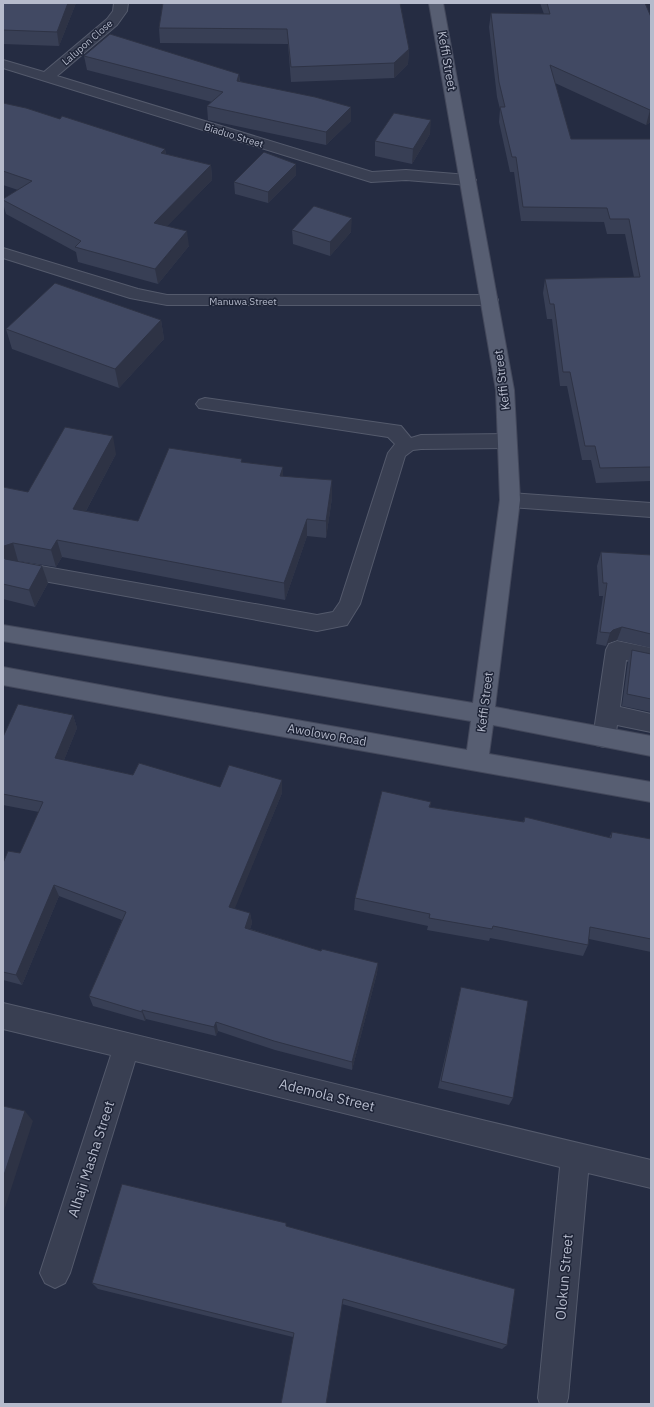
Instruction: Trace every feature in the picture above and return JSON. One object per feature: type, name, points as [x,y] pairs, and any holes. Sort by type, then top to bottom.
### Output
[{"type":"main road","name":"Keffi Street","points":[[436,3],[490,300],[504,390],[507,441],[510,500],[477,760]]},
{"type":"main road","points":[[3,633],[483,714],[651,746]]},
{"type":"main road","name":"Awolowo Road","points":[[3,676],[155,705],[477,760],[651,792]]},
{"type":"street","name":"Lalupon Close","points":[[47,77],[112,22],[120,11],[121,3]]},
{"type":"street","name":"Biaduo Street","points":[[3,64],[371,177],[406,175],[468,180]]},
{"type":"street","name":"Manuwa Street","points":[[3,252],[136,294],[167,300],[490,300]]},
{"type":"street","points":[[205,404],[394,431],[407,445]]},
{"type":"street","points":[[18,570],[317,623],[340,619],[350,604],[397,453],[407,445],[421,442],[507,441]]},
{"type":"street","points":[[510,500],[651,510]]},
{"type":"street","points":[[604,738],[617,650],[651,657]]},
{"type":"street","points":[[607,714],[647,720]]},
{"type":"street","name":"Ademola Street","points":[[3,1016],[127,1045],[575,1157],[651,1174]]},
{"type":"street","name":"Alhaji Masha Street","points":[[55,1273],[127,1045]]},
{"type":"street","name":"Olokun Street","points":[[552,1398],[575,1157]]},
{"type":"building","points":[[3,3],[68,3],[57,32],[3,30]]},
{"type":"building","points":[[163,3],[400,3],[409,49],[394,63],[291,67],[287,29],[159,28]]},
{"type":"building","points":[[547,3],[645,3],[651,17],[650,110],[550,65],[571,139],[651,139],[651,467],[600,468],[595,446],[585,446],[570,372],[563,372],[554,304],[550,304],[545,279],[640,277],[629,219],[610,219],[607,208],[523,207],[516,157],[512,157],[500,107],[505,107],[499,82],[491,13],[550,14]]},
{"type":"building","points":[[110,34],[239,74],[237,81],[315,97],[351,107],[326,132],[207,106],[223,92],[84,56]]},
{"type":"building","points":[[3,103],[26,108],[60,119],[62,116],[165,149],[161,153],[211,165],[154,223],[187,231],[155,269],[75,247],[81,241],[3,200],[32,181],[3,171]]},
{"type":"building","points":[[394,113],[431,120],[413,149],[375,141]]},
{"type":"building","points":[[264,152],[296,164],[268,192],[234,182]]},
{"type":"building","points":[[314,206],[352,218],[330,242],[292,230]]},
{"type":"building","points":[[55,283],[161,320],[115,369],[6,329]]},
{"type":"building","points":[[65,427],[113,436],[73,509],[138,521],[169,448],[242,459],[241,462],[283,467],[280,476],[332,480],[326,521],[307,519],[284,583],[57,540],[51,550],[13,543],[4,546],[3,549],[3,487],[28,492]]},
{"type":"building","points":[[601,552],[651,555],[651,634],[622,627],[613,630],[610,633],[600,632],[607,583],[603,583]]},
{"type":"building","points":[[3,556],[5,559],[42,566],[29,590],[3,584]]},
{"type":"building","points":[[632,650],[651,654],[651,699],[627,694]]},
{"type":"building","points":[[18,704],[73,715],[55,758],[133,775],[139,763],[220,787],[229,765],[282,780],[229,907],[250,913],[245,928],[321,951],[322,949],[378,963],[352,1062],[274,1041],[216,1022],[214,1027],[142,1010],[142,1012],[89,996],[126,912],[54,885],[16,975],[3,972],[3,863],[8,851],[20,853],[43,802],[3,794],[3,737]]},
{"type":"building","points":[[382,791],[431,802],[429,807],[524,822],[525,817],[611,838],[612,832],[651,839],[651,939],[590,927],[588,945],[493,926],[492,929],[429,918],[430,914],[355,898]]},
{"type":"building","points":[[461,987],[528,1001],[513,1098],[441,1081]]},
{"type":"building","points":[[3,1106],[25,1111],[3,1178]]},
{"type":"building","points":[[122,1184],[286,1223],[286,1226],[515,1289],[507,1345],[343,1299],[326,1404],[281,1404],[294,1333],[92,1283]]}]
